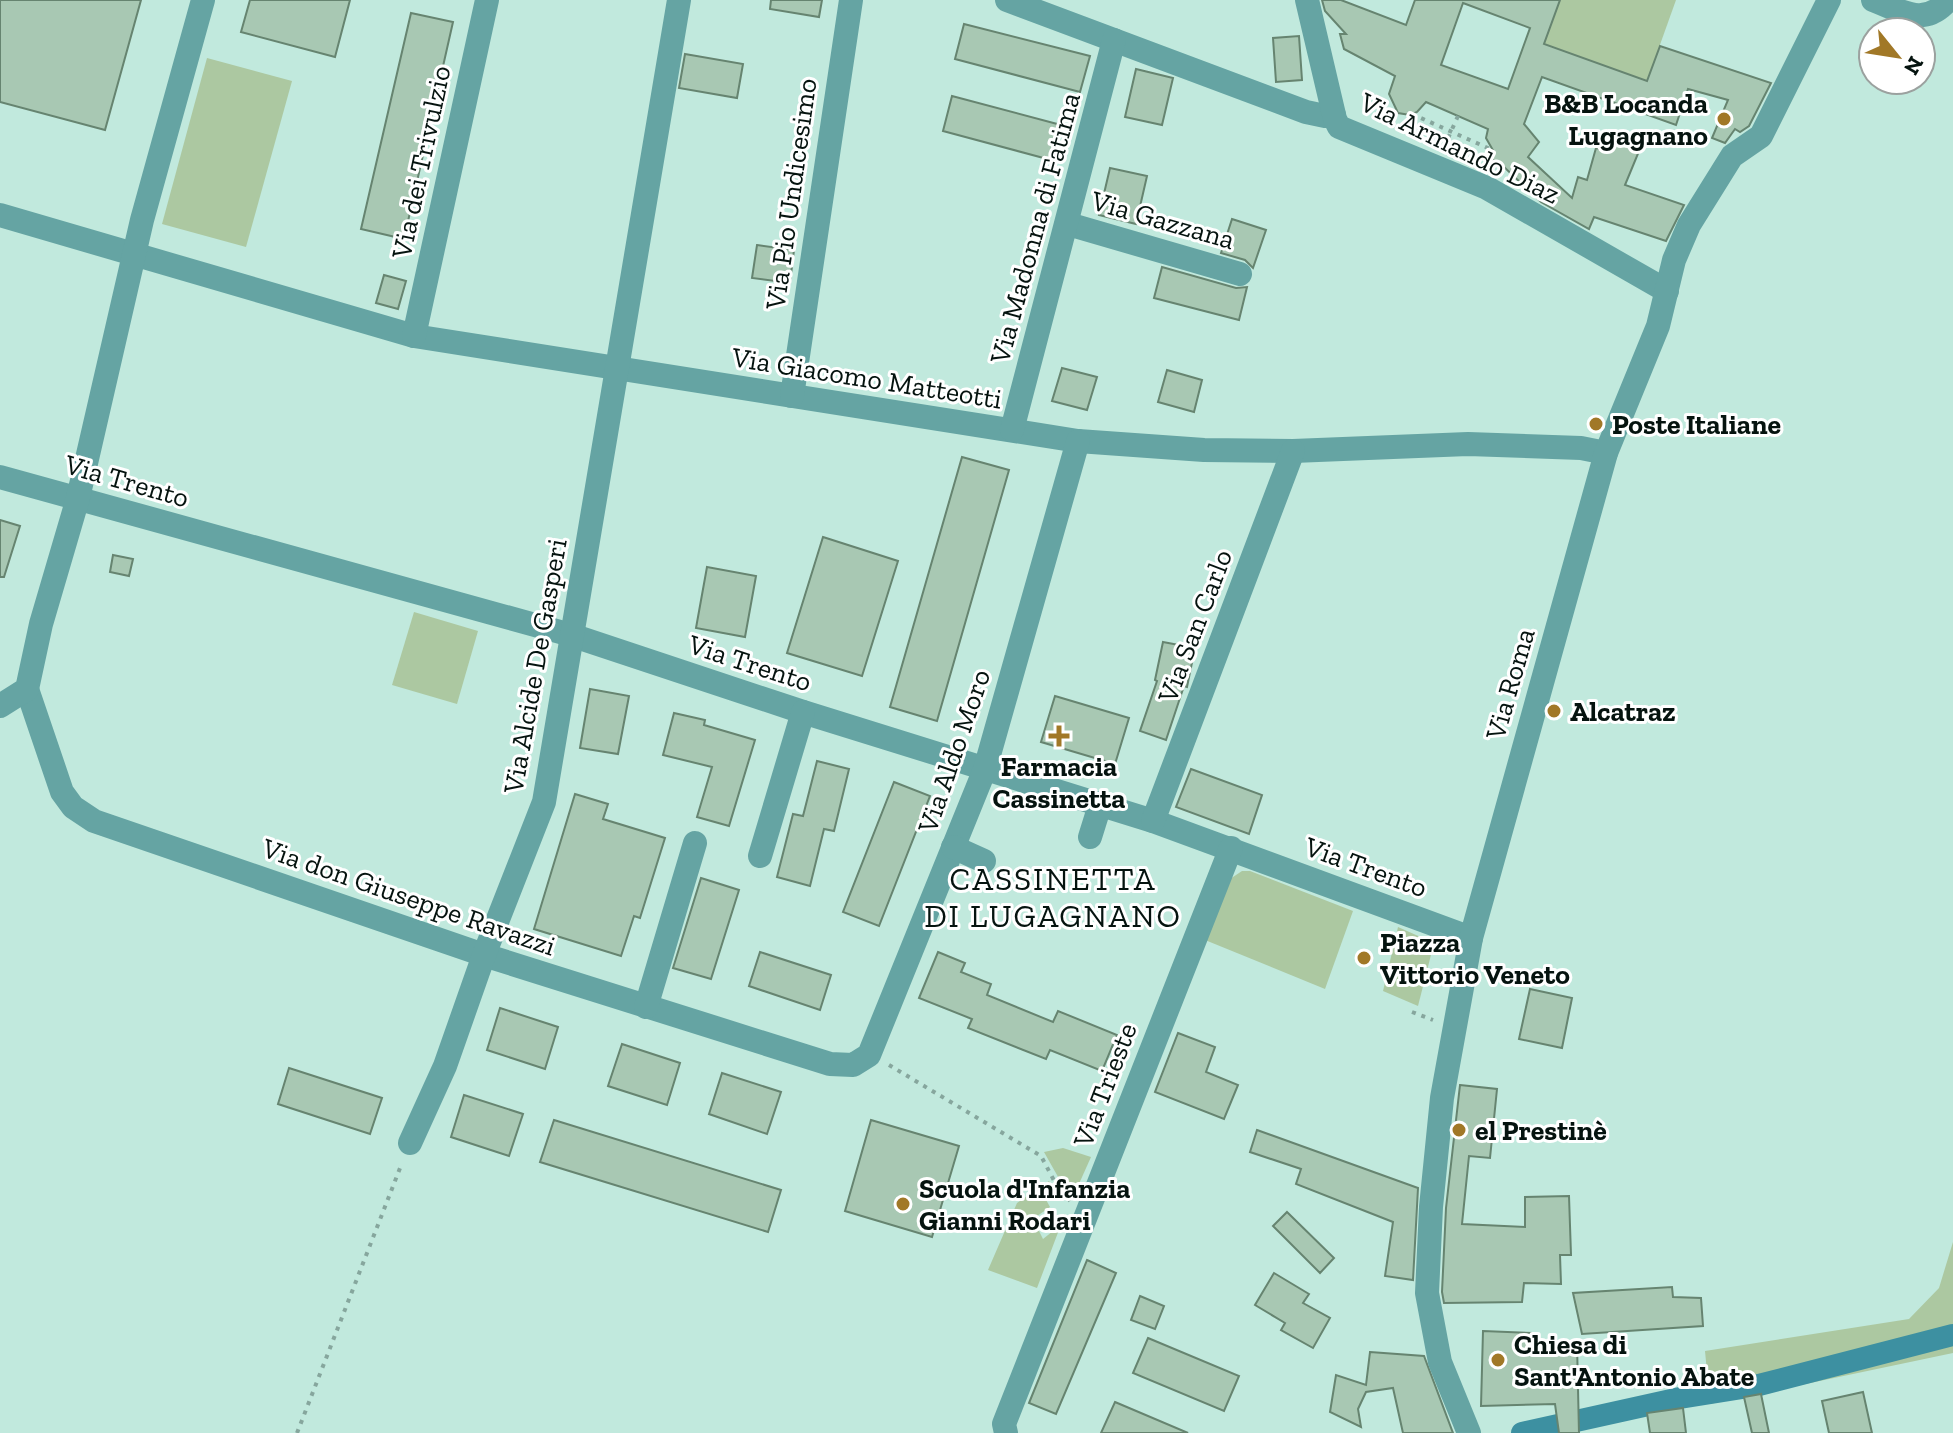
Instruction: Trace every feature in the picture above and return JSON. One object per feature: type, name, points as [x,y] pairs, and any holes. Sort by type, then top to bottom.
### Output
[{"type":"street","points":[[0,706],[27,689],[41,624],[78,498],[133,255],[203,0]]},
{"type":"street","name":"Via dei Trivulzio","points":[[414,336],[487,0]]},
{"type":"street","name":"Via Alcide De Gasperi","points":[[410,1143],[445,1066],[484,955],[544,802],[679,0]]},
{"type":"street","name":"Via Pio Undicesimo","points":[[792,396],[851,0]]},
{"type":"street","points":[[1007,0],[1317,115],[1334,115]]},
{"type":"street","name":"Via Armando Diaz","points":[[1307,0],[1339,127],[1487,188],[1667,291]]},
{"type":"street","name":"Via Roma","points":[[1473,1433],[1440,1362],[1434,1311],[1427,1293],[1431,1207],[1442,1098],[1471,938],[1606,453],[1658,326],[1674,260],[1689,225],[1732,156],[1761,136],[1829,0]]},
{"type":"street","points":[[1873,0],[1919,16],[1930,16],[1948,0]]},
{"type":"street","name":"Via Madonna di Fatima","points":[[1012,430],[1114,40]]},
{"type":"street","name":"Via Giacomo Matteotti","points":[[0,215],[414,336],[1078,441],[1204,450],[1293,451],[1468,444],[1581,448],[1606,453]]},
{"type":"street","name":"Via Gazzana","points":[[1068,224],[1240,274]]},
{"type":"street","name":"Via Aldo Moro","points":[[862,1065],[985,769],[1078,441]]},
{"type":"street","name":"Via San Carlo","points":[[1153,821],[1293,451]]},
{"type":"street","name":"Via Trento","points":[[0,477],[571,635],[803,712],[1153,821],[1471,938]]},
{"type":"street","name":"Via don Giuseppe Ravazzi","points":[[27,689],[62,792],[73,807],[94,821],[484,955],[646,1007],[830,1064],[862,1065]]},
{"type":"street","points":[[760,856],[803,712]]},
{"type":"street","points":[[1090,837],[1100,805]]},
{"type":"street","points":[[646,1007],[695,843]]},
{"type":"street","points":[[953,847],[984,861]]},
{"type":"street","name":"Via Trieste","points":[[1006,1433],[1004,1424],[1231,848]]},
{"type":"path","points":[[1412,114],[1490,149]]},
{"type":"path","points":[[1435,167],[1458,116]]},
{"type":"path","points":[[862,1065],[1041,1156],[1058,1188],[1074,1205],[1088,1211]]},
{"type":"path","points":[[297,1433],[410,1143]]},
{"type":"green space","points":[[1560,0],[1676,0],[1647,81],[1544,44]]},
{"type":"green space","points":[[207,58],[292,81],[246,247],[162,224]]},
{"type":"green space","points":[[414,612],[478,631],[457,704],[392,685]]},
{"type":"green space","points":[[1242,871],[1250,871],[1353,911],[1325,989],[1205,940],[1227,881]]},
{"type":"green space","points":[[1398,927],[1434,943],[1418,1006],[1383,991]]},
{"type":"green space","points":[[1063,1148],[1091,1157],[1074,1195],[1066,1191],[1044,1152]]},
{"type":"green space","points":[[1049,1181],[1054,1190],[1044,1196],[1050,1207],[1033,1219],[1043,1239],[1058,1227],[1055,1220],[1065,1214],[1037,1288],[988,1270],[1017,1203]]},
{"type":"green space","points":[[1953,1242],[1953,1353],[1710,1404],[1705,1351],[1909,1319],[1939,1288]]},
{"type":"building","points":[[0,0],[141,0],[105,130],[0,102]]},
{"type":"building","points":[[250,0],[350,0],[335,57],[241,32]]},
{"type":"building","points":[[771,0],[822,0],[819,17],[770,9]]},
{"type":"building","points":[[1322,0],[1341,0],[1406,25],[1415,0],[1560,0],[1544,44],[1647,81],[1660,46],[1771,83],[1749,126],[1740,132],[1735,129],[1725,143],[1712,138],[1728,100],[1688,89],[1676,125],[1542,77],[1524,124],[1539,142],[1528,157],[1572,198],[1578,177],[1587,180],[1596,148],[1604,150],[1609,134],[1642,144],[1625,185],[1684,205],[1666,241],[1594,217],[1589,229],[1541,202],[1502,165],[1491,159],[1494,152],[1486,138],[1488,129],[1426,102],[1410,115],[1398,113],[1389,94],[1395,76],[1344,49],[1340,34],[1346,34],[1325,11]],"holes":[[[1463,3],[1530,28],[1508,89],[1441,65]]]},
{"type":"building","points":[[411,13],[453,22],[404,239],[361,229]]},
{"type":"building","points":[[964,24],[1090,56],[1080,92],[955,59]]},
{"type":"building","points":[[1299,36],[1302,80],[1276,82],[1273,38]]},
{"type":"building","points":[[685,54],[743,64],[737,98],[679,88]]},
{"type":"building","points":[[1136,69],[1173,78],[1162,125],[1125,117]]},
{"type":"building","points":[[952,96],[1061,125],[1051,160],[943,131]]},
{"type":"building","points":[[1110,168],[1147,176],[1136,224],[1099,215]]},
{"type":"building","points":[[1232,219],[1266,230],[1253,268],[1245,260],[1221,253]]},
{"type":"building","points":[[757,245],[794,250],[790,283],[752,278]]},
{"type":"building","points":[[1162,267],[1236,288],[1247,287],[1239,320],[1154,298]]},
{"type":"building","points":[[384,275],[406,281],[398,309],[376,303]]},
{"type":"building","points":[[1062,368],[1097,377],[1087,410],[1052,401]]},
{"type":"building","points":[[1167,370],[1202,380],[1194,412],[1158,402]]},
{"type":"building","points":[[962,457],[1009,470],[937,721],[890,707]]},
{"type":"building","points":[[0,520],[20,526],[4,577],[0,577]]},
{"type":"building","points":[[823,537],[898,561],[862,676],[787,653]]},
{"type":"building","points":[[113,555],[133,559],[129,576],[110,572]]},
{"type":"building","points":[[707,567],[756,576],[745,637],[696,628]]},
{"type":"building","points":[[1163,642],[1195,648],[1187,687],[1184,686],[1166,740],[1140,731],[1157,681]]},
{"type":"building","points":[[590,689],[629,696],[618,754],[580,748]]},
{"type":"building","points":[[1055,696],[1129,718],[1115,764],[1041,742]]},
{"type":"building","points":[[674,713],[705,720],[704,725],[755,740],[729,826],[697,817],[712,767],[663,755]]},
{"type":"building","points":[[817,761],[849,769],[834,831],[824,829],[810,886],[777,877],[793,814],[803,816]]},
{"type":"building","points":[[1191,769],[1262,795],[1249,834],[1176,807]]},
{"type":"building","points":[[894,782],[930,796],[879,926],[843,912]]},
{"type":"building","points":[[575,794],[608,804],[603,819],[665,838],[640,918],[634,916],[621,956],[534,929]]},
{"type":"building","points":[[701,878],[739,890],[711,979],[673,968]]},
{"type":"building","points":[[760,952],[831,975],[820,1010],[749,986]]},
{"type":"building","points":[[938,952],[965,963],[961,972],[991,984],[987,995],[1053,1022],[1058,1011],[1117,1035],[1102,1071],[1050,1050],[1046,1059],[968,1028],[972,1019],[919,998]]},
{"type":"building","points":[[1530,989],[1572,998],[1562,1048],[1519,1039]]},
{"type":"building","points":[[500,1008],[558,1027],[545,1069],[487,1050]]},
{"type":"building","points":[[1178,1033],[1215,1047],[1206,1072],[1238,1085],[1224,1119],[1155,1092]]},
{"type":"building","points":[[622,1044],[680,1063],[667,1105],[608,1086]]},
{"type":"building","points":[[289,1068],[382,1098],[370,1134],[278,1104]]},
{"type":"building","points":[[722,1073],[781,1092],[767,1134],[709,1114]]},
{"type":"building","points":[[1460,1085],[1497,1089],[1490,1158],[1469,1156],[1462,1224],[1525,1227],[1525,1197],[1569,1196],[1571,1255],[1560,1255],[1561,1284],[1524,1283],[1522,1302],[1444,1303],[1446,1208]]},
{"type":"building","points":[[464,1095],[523,1114],[509,1156],[451,1137]]},
{"type":"building","points":[[554,1120],[781,1190],[768,1232],[540,1162]]},
{"type":"building","points":[[871,1120],[959,1146],[932,1237],[845,1211]]},
{"type":"building","points":[[1257,1130],[1418,1188],[1413,1280],[1385,1276],[1393,1222],[1296,1184],[1301,1169],[1250,1152]]},
{"type":"building","points":[[1287,1212],[1334,1258],[1320,1273],[1273,1226]]},
{"type":"building","points":[[1087,1260],[1116,1273],[1056,1414],[1029,1403]]},
{"type":"building","points":[[1274,1273],[1309,1294],[1303,1303],[1330,1318],[1313,1348],[1281,1330],[1285,1323],[1255,1305]]},
{"type":"building","points":[[1672,1287],[1673,1297],[1701,1298],[1703,1326],[1582,1334],[1573,1293]]},
{"type":"building","points":[[1140,1296],[1164,1306],[1155,1329],[1131,1320]]},
{"type":"building","points":[[1483,1331],[1532,1333],[1531,1346],[1577,1343],[1579,1433],[1559,1433],[1555,1404],[1481,1406]]},
{"type":"building","points":[[1148,1338],[1239,1376],[1224,1411],[1133,1373]]},
{"type":"building","points":[[1370,1352],[1424,1356],[1453,1433],[1403,1433],[1393,1388],[1366,1392],[1358,1409],[1361,1427],[1330,1412],[1336,1375],[1366,1385]]},
{"type":"building","points":[[1863,1392],[1872,1433],[1829,1433],[1822,1401]]},
{"type":"building","points":[[1761,1394],[1769,1433],[1752,1433],[1744,1397]]},
{"type":"building","points":[[1115,1402],[1188,1433],[1101,1433]]},
{"type":"building","points":[[1683,1408],[1686,1433],[1650,1433],[1647,1413]]},
{"type":"waterway","points":[[1522,1433],[1680,1398],[1755,1386],[1953,1335]]},
{"type":"place","name":"B&B Locanda Lugagnano","points":[[1724,119]]},
{"type":"place","name":"Poste Italiane","points":[[1596,424]]},
{"type":"place","name":"Alcatraz","points":[[1554,711]]},
{"type":"place","name":"Farmacia Cassinetta","points":[[1059,736]]},
{"type":"place","name":"Piazza Vittorio Veneto","points":[[1364,958]]},
{"type":"place","name":"el Prestinè","points":[[1459,1130]]},
{"type":"place","name":"Scuola d'Infanzia Gianni Rodari","points":[[903,1204]]},
{"type":"place","name":"Chiesa di Sant'Antonio Abate","points":[[1498,1360]]},
{"type":"district","name":"CASSINETTA DI LUGAGNANO","points":[[1053,898]]}]
